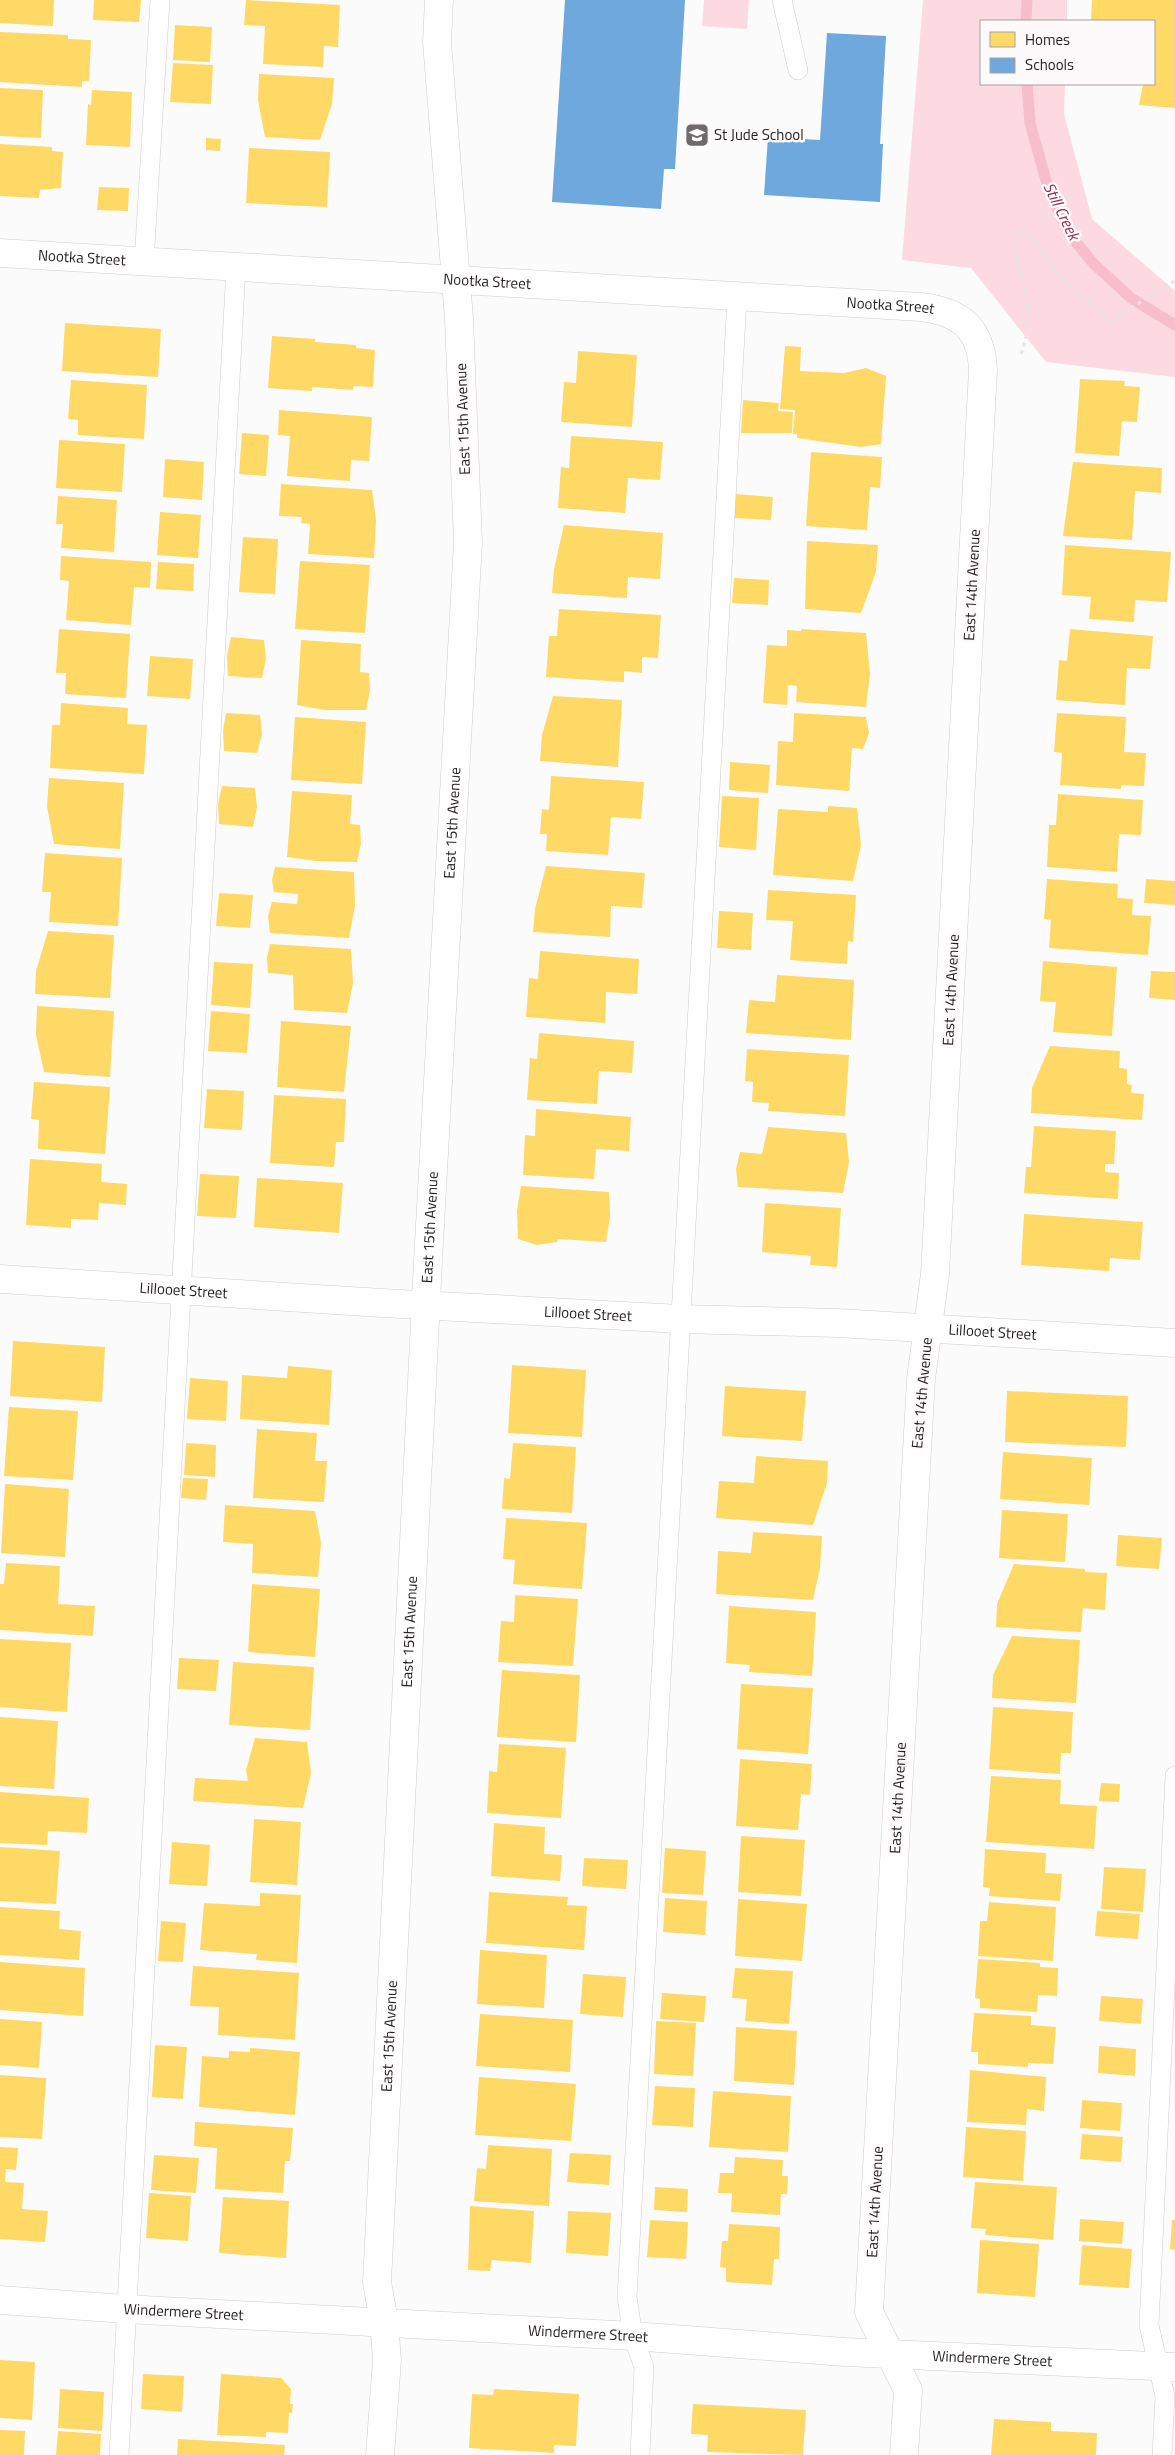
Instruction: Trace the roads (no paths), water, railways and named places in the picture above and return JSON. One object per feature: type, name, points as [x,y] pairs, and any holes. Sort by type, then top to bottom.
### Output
[{"type":"street","name":"East 15th Avenue","points":[[380,2455],[387,2360],[384,2322],[377,2282],[426,1306],[468,542],[460,331],[436,42],[439,0]]},
{"type":"street","name":"Nootka Street","points":[[0,253],[737,298],[921,307],[937,309],[951,314],[969,327]]},
{"type":"street","name":"East 14th Avenue","points":[[904,2455],[908,2390],[869,2312],[920,1388],[936,1274],[984,370],[978,339],[969,327]]},
{"type":"street","name":"Lillooet Street","points":[[0,1279],[180,1292],[426,1306],[928,1328],[1175,1343]]},
{"type":"street","name":"Windermere Street","points":[[0,2300],[125,2310],[633,2336],[891,2354],[1167,2366]]},
{"type":"lane","points":[[144,262],[160,0]]},
{"type":"lane","points":[[782,0],[798,70]]},
{"type":"lane","points":[[119,2455],[125,2310],[236,267]]},
{"type":"lane","points":[[640,2455],[644,2367],[633,2336],[627,2297],[737,298]]},
{"type":"lane","points":[[1162,2455],[1167,2366],[1150,2326],[1175,1776]]},
{"type":"waterway","name":"Still Creek","points":[[1026,20],[1027,0]]},
{"type":"waterway","name":"Still Creek","points":[[1027,85],[1030,123],[1049,191],[1070,235],[1094,264],[1131,298],[1175,325]]},
{"type":"place","name":"St Jude School","points":[[697,135]]}]
